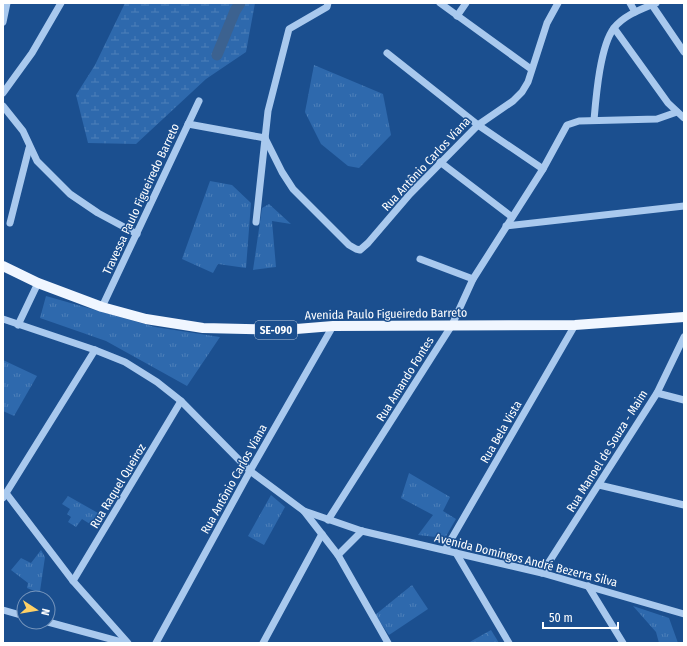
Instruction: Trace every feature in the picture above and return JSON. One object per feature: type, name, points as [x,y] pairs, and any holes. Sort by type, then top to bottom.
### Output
[{"type":"main road","name":"Avenida Paulo Figueiredo Barreto","points":[[3,266],[38,283],[102,307],[146,319],[203,328],[284,330],[334,326],[575,325],[684,317]]},
{"type":"street","points":[[3,22],[7,3]]},
{"type":"street","points":[[3,93],[32,53],[61,3]]},
{"type":"street","points":[[256,222],[271,93],[289,29],[327,6],[328,3]]},
{"type":"street","points":[[440,3],[531,69]]},
{"type":"street","points":[[457,16],[466,3]]},
{"type":"street","name":"Rua Antônio Carlos Viana","points":[[265,138],[282,172],[293,189],[349,246],[360,250],[368,243],[440,162],[478,125],[517,97],[525,87],[547,23],[558,3]]},
{"type":"street","points":[[630,3],[635,12]]},
{"type":"street","points":[[677,112],[657,119],[594,120],[603,61],[614,28],[635,12],[654,4],[684,52]]},
{"type":"street","points":[[614,28],[668,103],[684,118]]},
{"type":"street","points":[[387,53],[478,125],[543,169]]},
{"type":"street","name":"Travessa Paulo Figueiredo Barreto","points":[[102,307],[199,101]]},
{"type":"street","points":[[3,106],[23,131],[29,148],[37,161],[70,194],[98,213],[137,234]]},
{"type":"street","name":"Rua Amando Fontes","points":[[328,520],[452,326],[473,279],[543,169],[569,123],[594,120]]},
{"type":"street","points":[[188,124],[265,138]]},
{"type":"street","points":[[10,223],[29,148]]},
{"type":"street","points":[[440,162],[512,217]]},
{"type":"street","points":[[506,226],[684,206]]},
{"type":"street","points":[[420,259],[473,279]]},
{"type":"street","points":[[18,325],[38,283]]},
{"type":"street","points":[[3,319],[95,350],[137,369],[181,401],[250,471],[304,511],[338,555],[388,643]]},
{"type":"street","name":"Rua Bela Vista","points":[[445,550],[575,325]]},
{"type":"street","name":"Rua Antônio Carlos Viana","points":[[156,643],[250,471],[334,326]]},
{"type":"street","name":"Rua Manoel de Souza - Maim","points":[[542,573],[657,394],[684,337]]},
{"type":"street","points":[[95,350],[4,496],[126,643]]},
{"type":"street","points":[[657,394],[684,400]]},
{"type":"street","name":"Rua Raquel Queiroz","points":[[73,581],[181,401]]},
{"type":"street","points":[[599,485],[684,505]]},
{"type":"street","name":"Avenida Domingos André Bezerra Silva","points":[[304,511],[362,531],[542,573],[684,614]]},
{"type":"street","points":[[338,555],[362,531]]},
{"type":"street","points":[[263,643],[322,534]]},
{"type":"street","points":[[456,553],[509,643]]},
{"type":"street","points":[[588,586],[623,643]]},
{"type":"street","points":[[3,610],[16,614]]},
{"type":"street","points":[[56,624],[126,643]]},
{"type":"street","points":[[379,643],[383,636]]},
{"type":"green space","points":[[125,3],[255,3],[246,52],[206,79],[136,144],[88,143],[76,95],[95,65]]},
{"type":"green space","points":[[314,65],[383,94],[391,135],[359,168],[348,166],[321,144],[305,112]]},
{"type":"green space","points":[[210,181],[232,185],[251,203],[246,268],[218,264],[213,273],[182,259]]},
{"type":"green space","points":[[269,204],[291,224],[272,221],[276,267],[253,270],[262,208]]},
{"type":"green space","points":[[46,296],[155,327],[220,337],[187,386],[106,341],[40,318]]},
{"type":"green space","points":[[3,360],[37,376],[14,416],[3,411]]},
{"type":"green space","points":[[409,473],[450,497],[443,511],[456,519],[445,538],[418,535],[433,515],[401,498]]},
{"type":"green space","points":[[271,495],[285,507],[264,545],[248,536]]},
{"type":"green space","points":[[68,496],[105,517],[98,529],[82,519],[76,527],[68,522],[71,517],[67,514],[70,509],[62,504]]},
{"type":"green space","points":[[41,550],[45,557],[40,590],[32,590],[27,588],[28,583],[11,570],[21,558],[31,563]]},
{"type":"green space","points":[[412,585],[428,609],[389,635],[375,615]]},
{"type":"green space","points":[[633,606],[669,618],[678,643],[659,643],[656,632]]},
{"type":"green space","points":[[491,630],[499,643],[468,643]]},
{"type":"waterway","points":[[217,55],[235,11],[240,3]]}]
